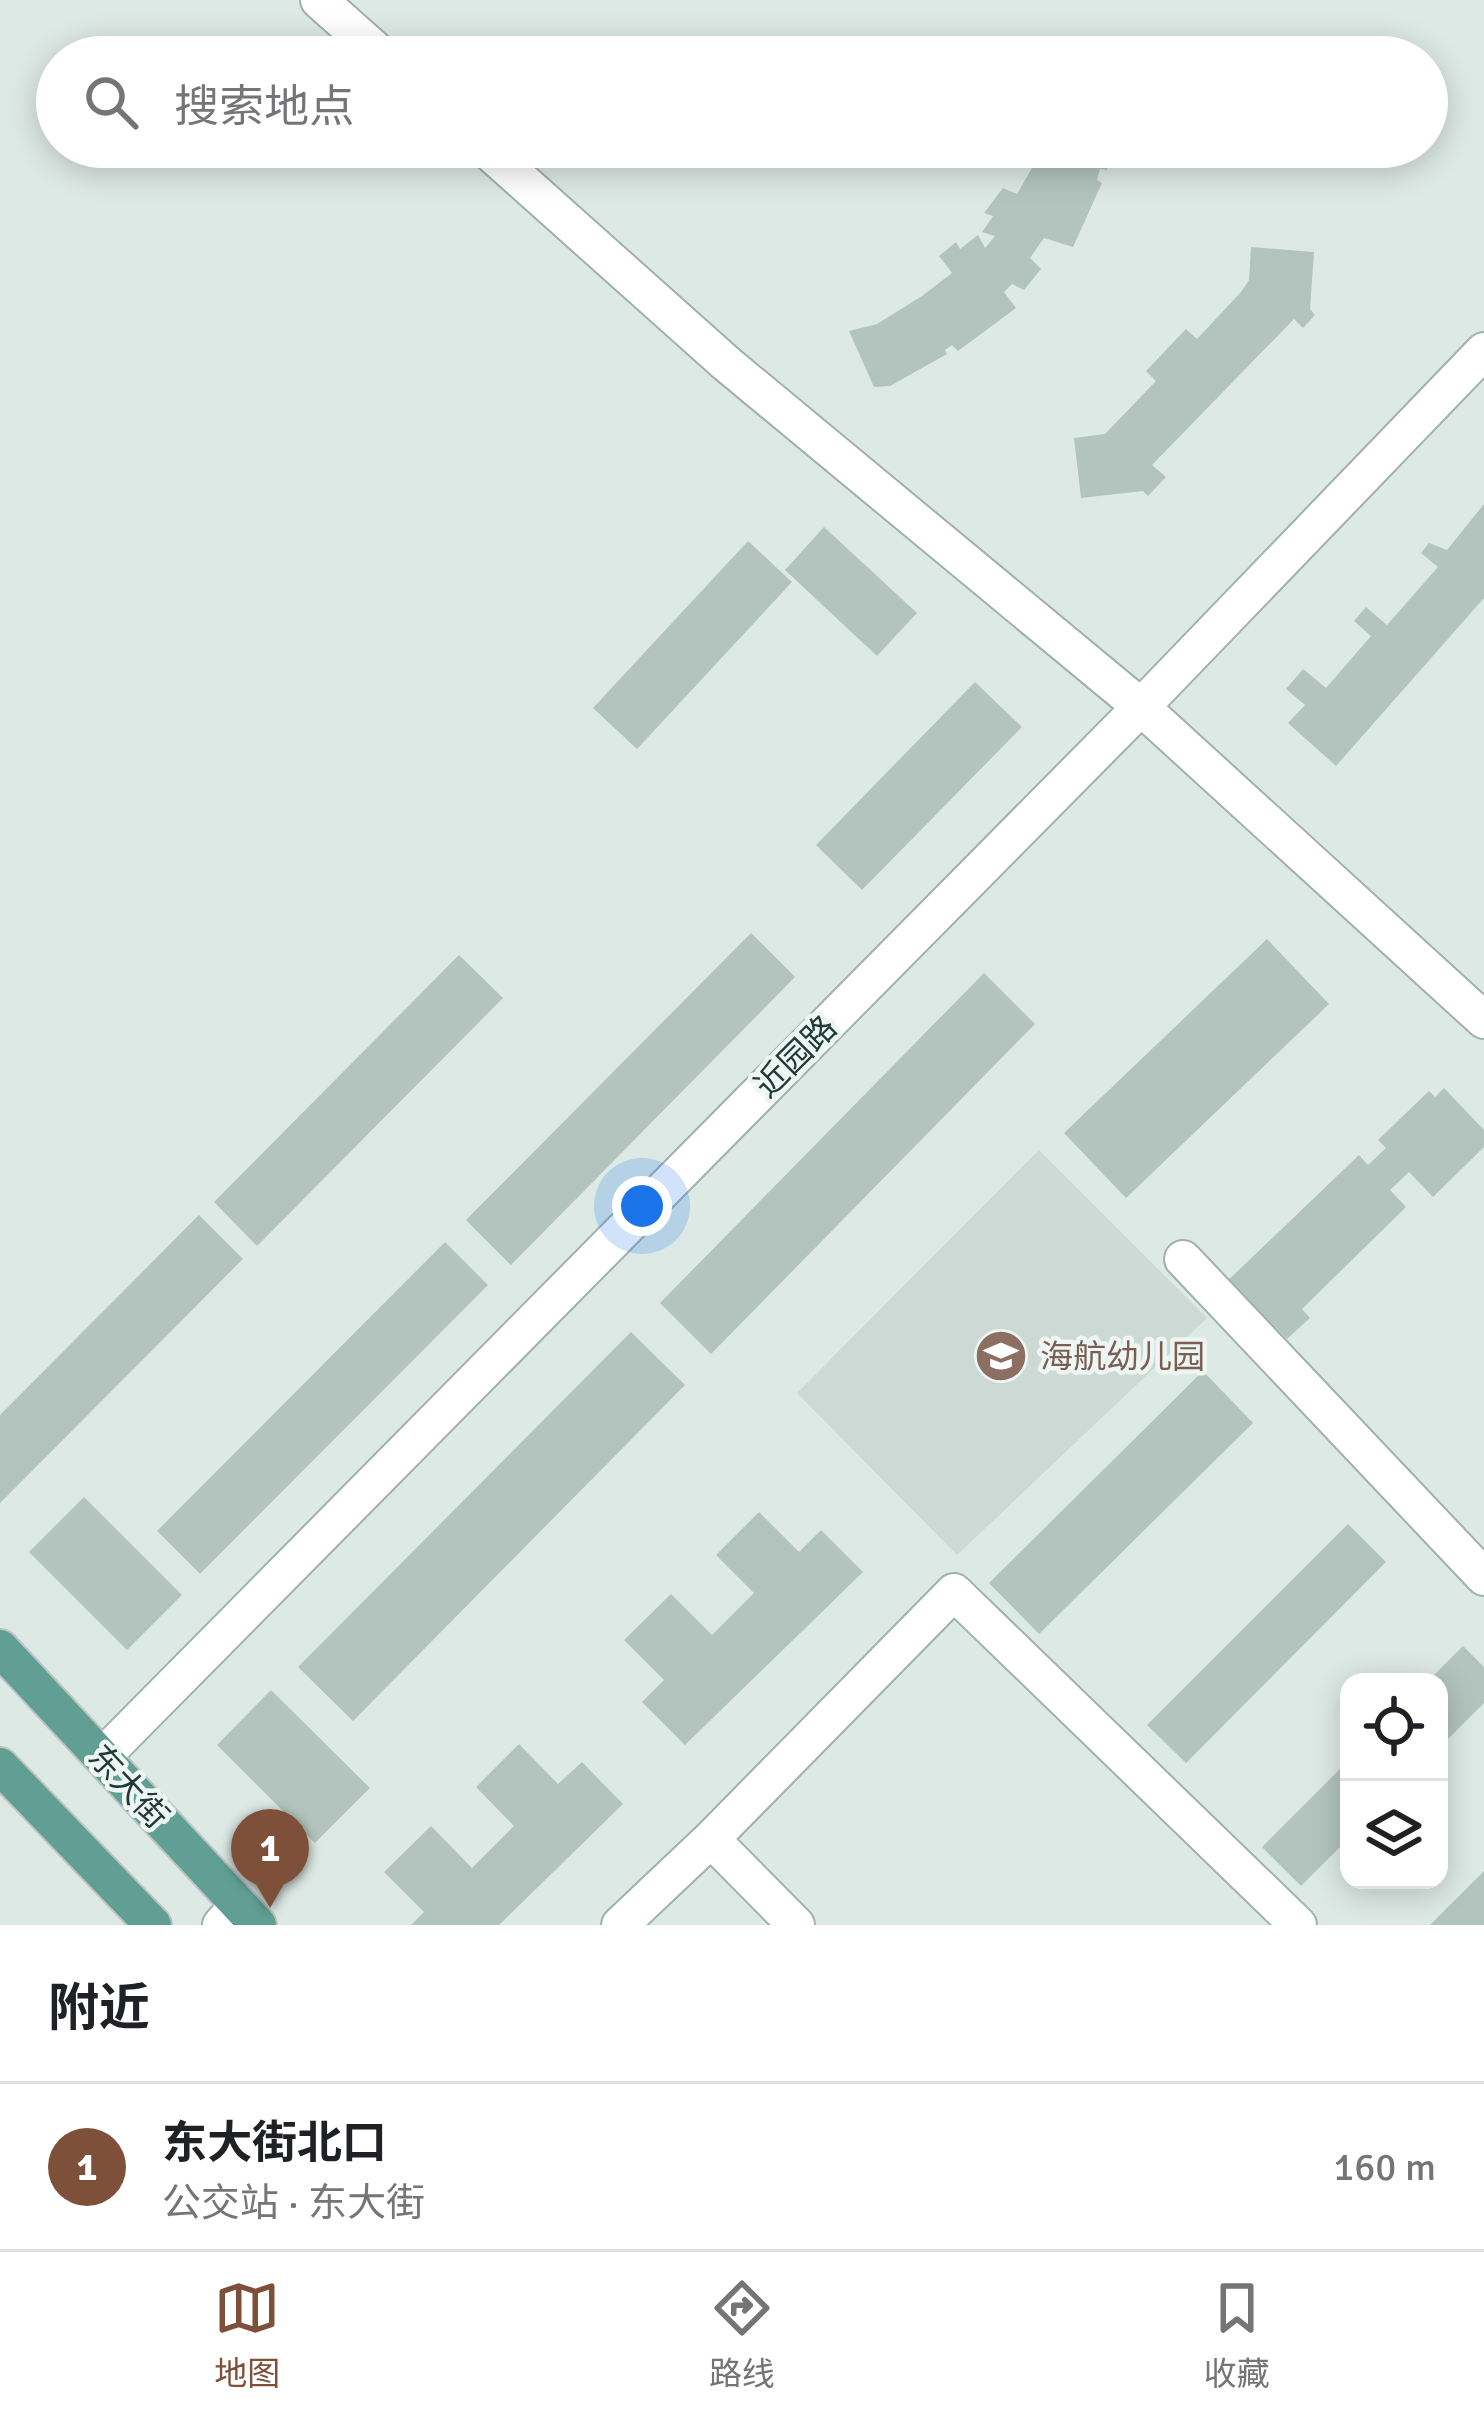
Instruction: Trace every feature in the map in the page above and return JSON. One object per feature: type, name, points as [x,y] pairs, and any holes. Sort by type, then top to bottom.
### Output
[{"type":"main road","name":"东大街","points":[[0,1648],[102,1757],[240,1919]]},
{"type":"main road","points":[[0,1766],[153,1925]]},
{"type":"street","points":[[320,0],[360,36]]},
{"type":"street","points":[[508,168],[727,364],[1141,707],[1484,1020]]},
{"type":"street","name":"近园路","points":[[102,1757],[1141,707],[1484,351]]},
{"type":"street","points":[[1183,1259],[1484,1576]]},
{"type":"street","points":[[620,1925],[954,1592],[1298,1925]]},
{"type":"street","points":[[711,1839],[796,1925]]},
{"type":"shaded area","name":"海航幼儿园","points":[[1039,1150],[1207,1318],[957,1555],[797,1393]]},
{"type":"building","points":[[1032,168],[1108,168],[1100,169],[1097,180],[1102,183],[1073,247],[1044,238],[1030,258],[1041,269],[1024,290],[1012,284],[1004,292],[1016,308],[958,351],[952,345],[945,350],[947,354],[890,386],[874,387],[849,331],[877,324],[952,273],[939,256],[956,242],[960,249],[978,235],[985,248],[995,236],[982,232],[993,216],[984,213],[1003,188],[1017,194]]},
{"type":"building","points":[[1251,247],[1314,252],[1310,309],[1315,315],[1303,328],[1294,319],[1152,465],[1166,477],[1148,496],[1143,491],[1081,498],[1074,438],[1105,434],[1156,381],[1146,371],[1186,329],[1197,339],[1241,292],[1249,280]]},
{"type":"building","points":[[1484,504],[1484,598],[1336,766],[1288,723],[1305,705],[1286,689],[1303,669],[1326,688],[1371,636],[1354,621],[1366,607],[1387,625],[1438,567],[1421,553],[1429,543],[1447,550]]},
{"type":"building","points":[[824,527],[917,613],[877,656],[785,570]]},
{"type":"building","points":[[748,541],[792,582],[637,749],[593,708]]},
{"type":"building","points":[[975,682],[1022,727],[862,890],[816,845]]},
{"type":"building","points":[[751,933],[795,977],[511,1265],[466,1220]]},
{"type":"building","points":[[1267,939],[1329,1004],[1126,1198],[1064,1133]]},
{"type":"building","points":[[459,955],[503,998],[257,1246],[214,1202]]},
{"type":"building","points":[[984,973],[1035,1024],[711,1354],[660,1303]]},
{"type":"building","points":[[1444,1088],[1484,1130],[1484,1147],[1433,1197],[1409,1172],[1390,1190],[1406,1207],[1302,1309],[1310,1318],[1287,1339],[1272,1324],[1263,1333],[1220,1288],[1359,1155],[1368,1165],[1386,1148],[1378,1140],[1429,1091],[1435,1097]]},
{"type":"building","points":[[199,1215],[243,1259],[0,1503],[0,1415]]},
{"type":"building","points":[[445,1242],[488,1285],[200,1574],[157,1531]]},
{"type":"building","points":[[631,1332],[685,1385],[353,1721],[298,1667]]},
{"type":"building","points":[[1203,1371],[1253,1423],[1039,1634],[989,1583]]},
{"type":"building","points":[[84,1497],[182,1595],[127,1650],[29,1552]]},
{"type":"building","points":[[759,1512],[799,1552],[821,1530],[863,1572],[685,1745],[642,1702],[664,1680],[624,1640],[671,1594],[712,1635],[754,1593],[716,1555]]},
{"type":"building","points":[[1348,1524],[1386,1562],[1186,1763],[1147,1725]]},
{"type":"building","points":[[1463,1646],[1484,1667],[1484,1703],[1448,1739],[1448,1673],[1436,1673]]},
{"type":"building","points":[[271,1690],[370,1788],[315,1843],[217,1745]]},
{"type":"building","points":[[519,1744],[558,1784],[582,1762],[623,1804],[499,1925],[411,1925],[424,1912],[384,1872],[431,1826],[472,1868],[514,1826],[476,1787]]},
{"type":"building","points":[[1340,1769],[1340,1847],[1301,1886],[1262,1847]]},
{"type":"building","points":[[1484,1871],[1484,1925],[1430,1925]]},
{"type":"place","name":"海航幼儿园","points":[[1001,1356]]},
{"type":"place","name":"东大街北口","points":[[270,1908]]}]
